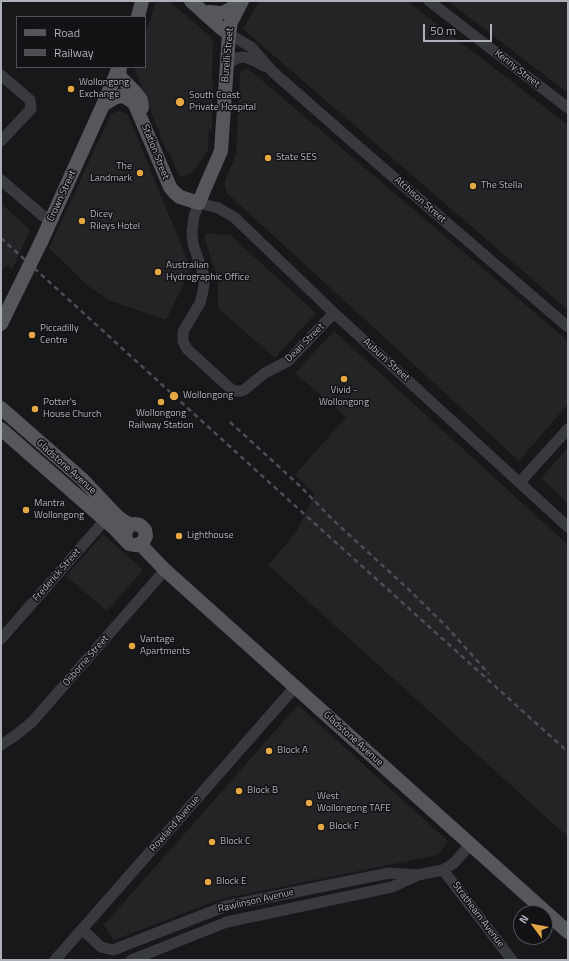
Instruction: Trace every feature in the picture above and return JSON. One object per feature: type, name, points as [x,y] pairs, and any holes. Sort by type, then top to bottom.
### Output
[{"type":"main road","points":[[138,16],[142,1]]},
{"type":"main road","name":"Atchison Street","points":[[191,1],[229,34]]},
{"type":"main road","points":[[204,13],[225,12],[241,1]]},
{"type":"main road","name":"Burelli Street","points":[[199,203],[221,151],[229,34],[231,22],[241,1]]},
{"type":"main road","name":"Station Street","points":[[119,68],[121,78],[134,90],[140,100],[142,106],[141,118]]},
{"type":"main road","name":"Crown Street","points":[[1,324],[50,222],[119,68]]},
{"type":"main road","name":"Station Street","points":[[103,105],[117,97],[125,97],[130,99],[141,118],[170,187],[180,197],[199,203]]},
{"type":"main road","name":"Gladstone Avenue","points":[[1,408],[82,479],[126,539]]},
{"type":"main road","name":"Gladstone Avenue","points":[[1,429],[110,517],[122,520],[131,525]]},
{"type":"main road","points":[[131,525],[140,525],[145,530],[145,540],[140,544],[129,544],[126,539],[126,529],[131,525]]},
{"type":"main road","name":"Gladstone Avenue","points":[[140,544],[165,570],[568,932]]},
{"type":"street","name":"Kenny Street","points":[[429,1],[568,108]]},
{"type":"street","name":"Atchison Street","points":[[229,34],[251,47],[273,72],[568,327]]},
{"type":"street","name":"Atchison Street","points":[[227,64],[238,58],[244,57],[255,61],[273,72]]},
{"type":"street","points":[[1,75],[30,100],[31,109],[1,141]]},
{"type":"street","points":[[1,180],[50,222]]},
{"type":"street","name":"Auburn Street","points":[[199,203],[218,208],[234,217],[334,313],[568,527]]},
{"type":"street","name":"Dean Street","points":[[199,203],[194,216],[192,232],[204,284],[200,303],[183,332],[182,341],[187,349],[228,387],[238,392],[244,390],[273,368],[288,361],[334,313]]},
{"type":"street","points":[[520,482],[568,428]]},
{"type":"street","name":"Frederick Street","points":[[1,639],[110,517]]},
{"type":"street","name":"Osborne Street","points":[[1,745],[32,722],[165,570]]},
{"type":"street","name":"Rowland Avenue","points":[[55,960],[295,687]]},
{"type":"street","name":"Rawlinson Avenue","points":[[131,960],[227,922],[392,887],[418,875],[444,870],[454,863],[470,845]]},
{"type":"street","name":"Strathearn Avenue","points":[[444,870],[512,960]]},
{"type":"street","name":"Rawlinson Avenue","points":[[82,929],[101,947],[113,950],[226,906],[389,873],[418,875]]},
{"type":"shaded area","points":[[156,1],[169,1],[211,37],[213,42],[212,130],[209,129],[208,150],[193,172],[186,176],[180,176],[169,152],[167,153],[134,68],[146,68],[146,32]]},
{"type":"shaded area","points":[[259,1],[407,1],[568,125],[568,310],[243,29]]},
{"type":"shaded area","points":[[448,1],[568,1],[568,90],[567,89],[565,91]]},
{"type":"shaded area","points":[[244,69],[251,71],[568,341],[568,404],[519,461],[227,193],[225,180],[236,155],[240,73]]},
{"type":"shaded area","points":[[120,111],[128,115],[191,269],[166,320],[111,301],[88,286],[49,248],[111,114]]},
{"type":"shaded area","points":[[1,203],[30,230],[12,270],[8,265],[1,270]]},
{"type":"shaded area","points":[[205,233],[230,235],[316,313],[275,358],[218,308],[218,281],[205,239]]},
{"type":"shaded area","points":[[334,331],[568,545],[568,837],[268,565],[297,531],[315,494],[295,475],[346,417],[295,373]]},
{"type":"shaded area","points":[[568,448],[568,503],[541,478]]},
{"type":"shaded area","points":[[103,534],[143,570],[107,611],[66,576]]},
{"type":"shaded area","name":"West Wollongong TAFE","points":[[298,705],[448,841],[438,855],[221,899],[114,940],[104,925]]},
{"type":"railway","points":[[1,238],[568,752]]},
{"type":"railway","points":[[230,422],[406,587],[445,625],[489,674]]},
{"type":"place","name":"Wollongong Exchange","points":[[71,89]]},
{"type":"place","name":"South Coast Private Hospital","points":[[180,102]]},
{"type":"place","name":"State SES","points":[[268,158]]},
{"type":"place","name":"The Landmark","points":[[140,173]]},
{"type":"place","name":"The Stella","points":[[473,186]]},
{"type":"place","name":"Dicey Rileys Hotel","points":[[82,221]]},
{"type":"place","name":"Australian Hydrographic Office","points":[[158,272]]},
{"type":"place","name":"Piccadilly Centre","points":[[32,335]]},
{"type":"place","name":"Vivid - Wollongong","points":[[344,379]]},
{"type":"place","name":"Wollongong","points":[[174,396]]},
{"type":"place","name":"Wollongong Railway Station","points":[[161,402]]},
{"type":"place","name":"Potter's House Church","points":[[35,409]]},
{"type":"place","name":"Mantra Wollongong","points":[[26,510]]},
{"type":"place","name":"Lighthouse","points":[[179,536]]},
{"type":"place","name":"Vantage Apartments","points":[[132,646]]},
{"type":"place","name":"Block A","points":[[269,751]]},
{"type":"place","name":"Block B","points":[[239,791]]},
{"type":"place","name":"West Wollongong TAFE","points":[[309,803]]},
{"type":"place","name":"Block F","points":[[321,827]]},
{"type":"place","name":"Block C","points":[[212,842]]},
{"type":"place","name":"Block E","points":[[208,882]]}]
